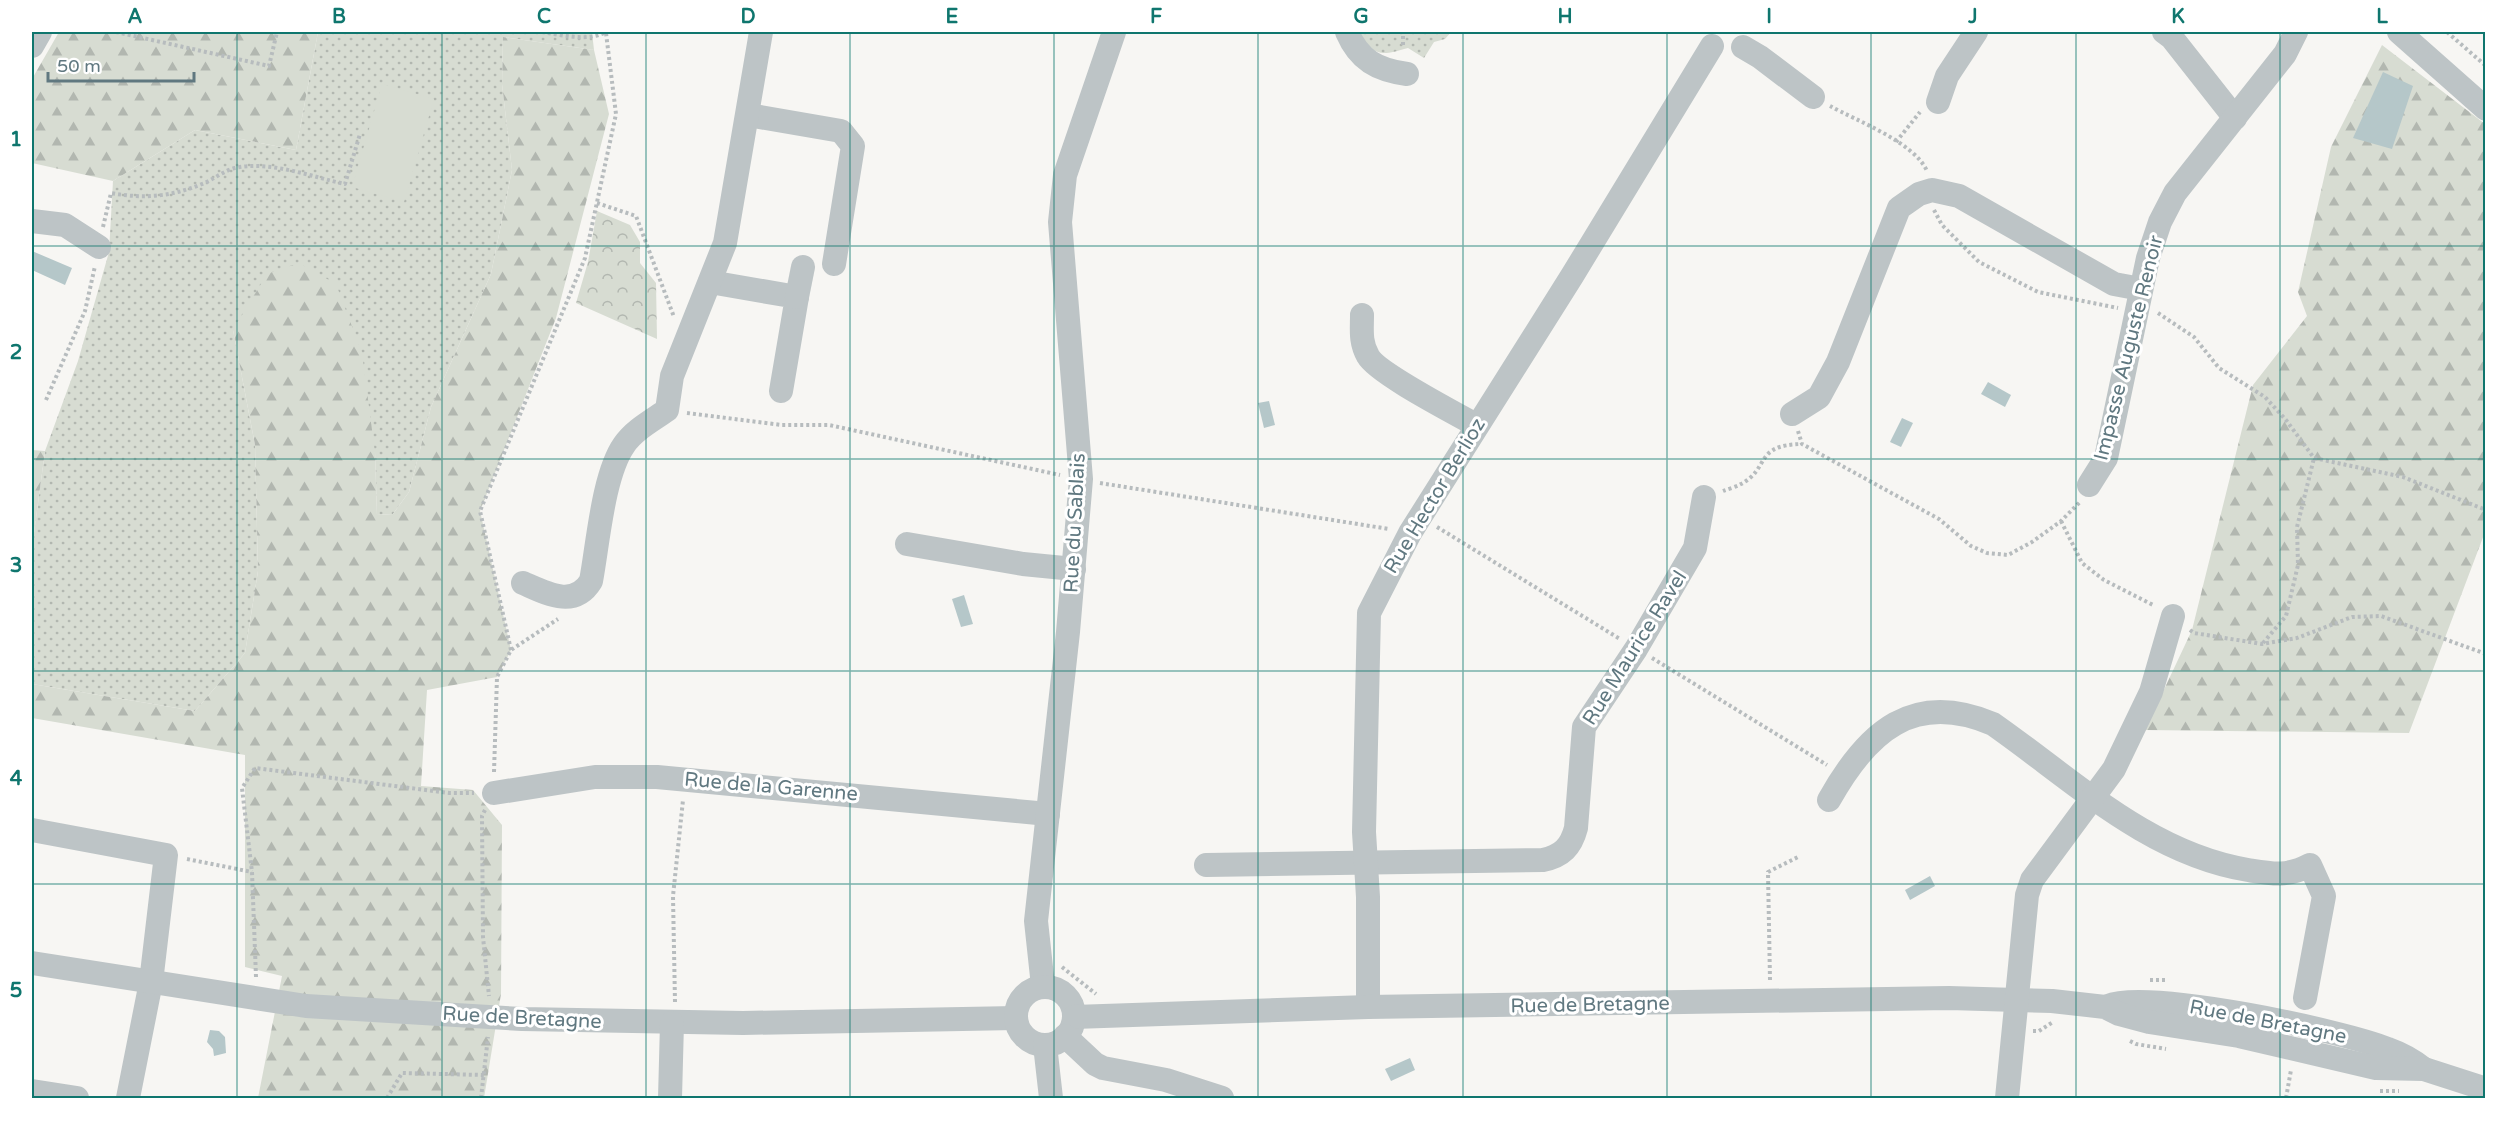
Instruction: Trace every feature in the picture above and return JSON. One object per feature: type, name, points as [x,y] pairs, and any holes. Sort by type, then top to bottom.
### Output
[{"type":"street","points":[[32,46],[40,32]]},
{"type":"street","points":[[523,583],[558,598],[575,596],[586,589],[591,581],[613,466],[624,444],[668,410],[672,376],[725,243],[761,32]]},
{"type":"street","name":"Rue du Sablais","points":[[1043,986],[1036,921],[1074,568],[1081,479],[1060,222],[1065,175],[1114,32]]},
{"type":"street","points":[[1347,32],[1354,47],[1365,60],[1385,71],[1407,74]]},
{"type":"street","points":[[1938,102],[1947,76],[1976,32]]},
{"type":"street","points":[[2164,32],[2172,38],[2235,118]]},
{"type":"street","points":[[2399,32],[2486,109]]},
{"type":"street","name":"Impasse Auguste Renoir","points":[[2090,485],[2106,458],[2141,288],[2160,222],[2175,193],[2285,54],[2297,33]]},
{"type":"street","name":"Rue Hector Berlioz","points":[[1368,1007],[1367,861],[1364,832],[1369,613],[1410,533],[1572,276],[1709,39],[1724,52],[1747,40]]},
{"type":"street","points":[[1747,40],[1760,57],[1813,98]]},
{"type":"street","points":[[748,115],[841,131],[853,146],[834,264]]},
{"type":"street","points":[[1792,414],[1819,397],[1848,341],[1899,208],[1919,194],[1932,190],[1959,196],[2114,284],[2141,288]]},
{"type":"street","points":[[32,221],[65,225],[99,247]]},
{"type":"street","points":[[781,391],[803,267]]},
{"type":"street","points":[[710,282],[797,297]]},
{"type":"street","points":[[1362,315],[1361,341],[1369,359],[1476,425]]},
{"type":"street","name":"Rue Maurice Ravel","points":[[1206,865],[1543,860],[1565,851],[1573,840],[1576,828],[1584,727],[1642,639],[1695,548],[1704,497]]},
{"type":"street","points":[[907,544],[1023,564],[1074,568]]},
{"type":"street","points":[[2007,1098],[2027,895],[2032,879],[2114,769],[2141,716],[2162,661],[2173,616]]},
{"type":"street","points":[[1829,800],[1843,775],[1864,748],[1878,736],[1909,717],[1942,711],[1959,712],[1993,724],[2132,824],[2183,852],[2220,864],[2275,874],[2294,873],[2310,865],[2324,896],[2305,998]]},
{"type":"street","name":"Rue de la Garenne","points":[[494,793],[595,777],[685,780],[1048,814]]},
{"type":"street","points":[[32,830],[166,855],[151,982],[128,1098]]},
{"type":"street","name":"Rue de Bretagne","points":[[32,963],[306,1006],[490,1018],[672,1023],[1016,1018]]},
{"type":"street","points":[[1051,1098],[1061,1032],[1072,1005],[1065,994],[1055,988],[1043,986],[1031,990],[1022,998],[1016,1008],[1016,1018],[1019,1030],[1026,1038],[1061,1032]]},
{"type":"street","name":"Rue de Bretagne","points":[[1061,1032],[1368,1007],[2017,999],[2105,1007],[2119,1014],[2149,1022],[2295,1048],[2376,1068],[2424,1069],[2486,1089]]},
{"type":"street","name":"Rue de Bretagne","points":[[2105,1007],[2115,1003],[2152,1001],[2254,1017],[2374,1044],[2412,1059],[2424,1069]]},
{"type":"street","points":[[670,1098],[672,1023]]},
{"type":"street","points":[[1061,1032],[1095,1064],[1103,1068],[1166,1080],[1222,1098]]},
{"type":"street","points":[[32,1091],[77,1098]]},
{"type":"path","points":[[116,32],[269,66],[278,32]]},
{"type":"path","points":[[511,650],[480,511],[585,258],[616,114],[606,32],[578,37],[542,32]]},
{"type":"path","points":[[1403,32],[1403,45]]},
{"type":"path","points":[[2447,32],[2486,66]]},
{"type":"path","points":[[1896,141],[1916,115],[1938,102]]},
{"type":"path","points":[[46,399],[85,311],[111,193],[141,198],[170,195],[202,184],[234,168],[263,167],[345,184],[360,134]]},
{"type":"path","points":[[597,203],[636,216],[676,323],[693,328]]},
{"type":"path","points":[[668,410],[782,425],[829,425],[1081,479],[1410,533]]},
{"type":"path","points":[[1792,414],[1802,444]]},
{"type":"path","points":[[1704,497],[1742,484],[1768,453],[1781,444],[1802,444],[1939,519],[1971,546],[1987,553],[2008,555],[2032,542],[2061,520],[2081,501],[2090,485]]},
{"type":"path","points":[[2262,644],[2286,616],[2298,565],[2297,527],[2314,458]]},
{"type":"path","points":[[2061,520],[2082,563],[2104,580],[2173,616],[2194,633],[2262,644],[2296,638],[2352,617],[2381,616],[2486,654]]},
{"type":"path","points":[[481,1098],[490,1018],[483,937],[482,816],[494,793],[497,677],[511,650],[549,622],[564,616]]},
{"type":"path","points":[[246,977],[256,978],[252,872],[242,788],[255,768],[449,793],[494,793]]},
{"type":"path","points":[[672,1023],[675,1004],[673,896],[685,780]]},
{"type":"path","points":[[166,855],[252,872]]},
{"type":"path","points":[[1770,981],[1768,872],[1800,856]]},
{"type":"path","points":[[2286,1098],[2295,1048]]},
{"type":"path","points":[[387,1098],[402,1073],[484,1075]]},
{"type":"green space","points":[[59,32],[318,32],[296,150],[195,130],[113,181],[32,163],[32,79]]},
{"type":"green space","points":[[318,32],[592,32],[594,50],[503,37],[502,84],[512,170],[491,274],[431,407],[409,492],[393,514],[377,515],[375,453],[233,330],[255,445],[258,571],[245,653],[195,711],[32,684],[32,548],[45,451],[78,361],[109,252],[113,181],[195,130],[296,150]]},
{"type":"green space","points":[[1356,32],[1451,32],[1445,39],[1434,42],[1424,58],[1408,48],[1390,53],[1378,52],[1373,50]]},
{"type":"green space","points":[[503,37],[594,50],[609,114],[556,318],[480,511],[511,650],[497,677],[427,690],[421,786],[473,790],[502,825],[501,994],[484,1098],[258,1098],[282,976],[245,967],[245,755],[32,718],[32,684],[195,711],[245,653],[258,571],[255,445],[233,330],[267,274],[299,263],[336,284],[362,353],[375,453],[377,515],[393,514],[409,492],[431,407],[491,274],[512,170],[502,84]]},
{"type":"green space","points":[[2382,45],[2485,124],[2485,532],[2409,733],[2145,730],[2192,630],[2253,385],[2307,316],[2298,292],[2331,147]]},
{"type":"green space","points":[[382,84],[434,99],[404,202],[352,187]]},
{"type":"green space","points":[[597,211],[630,225],[640,242],[640,263],[656,283],[657,339],[576,303],[588,262]]},
{"type":"green space","points":[[32,450],[45,451],[32,548]]},
{"type":"shaded area","points":[[2383,72],[2413,86],[2392,149],[2353,138]]},
{"type":"shaded area","points":[[32,251],[72,268],[65,285],[32,270]]},
{"type":"shaded area","points":[[1988,382],[2011,395],[2005,407],[1981,394]]},
{"type":"shaded area","points":[[1269,401],[1275,425],[1264,428],[1258,403]]},
{"type":"shaded area","points":[[1902,418],[1913,423],[1901,447],[1890,442]]},
{"type":"shaded area","points":[[964,595],[973,624],[961,627],[952,599]]},
{"type":"shaded area","points":[[1930,876],[1935,886],[1910,900],[1905,890]]},
{"type":"shaded area","points":[[210,1030],[219,1031],[225,1037],[226,1053],[214,1056],[213,1049],[207,1042]]},
{"type":"shaded area","points":[[1410,1058],[1415,1070],[1391,1081],[1385,1069]]}]
